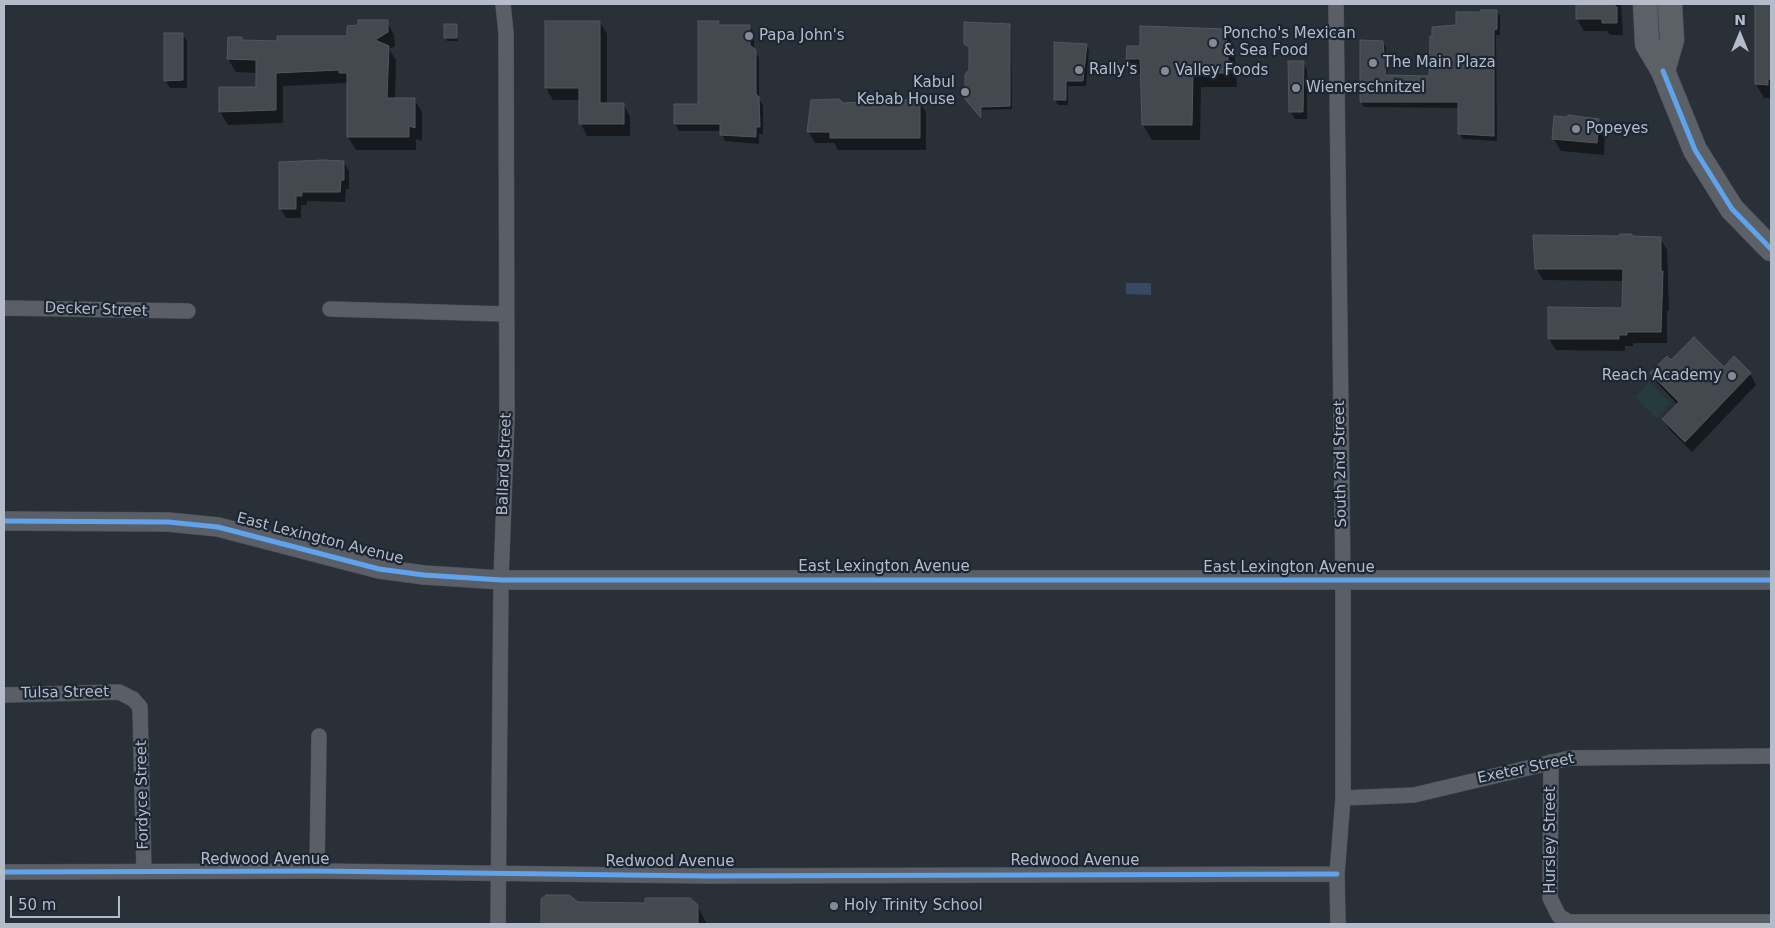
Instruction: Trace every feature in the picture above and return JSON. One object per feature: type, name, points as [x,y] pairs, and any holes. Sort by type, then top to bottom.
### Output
[{"type":"main road","points":[[1646,4],[1646,44],[1662,71],[1695,150],[1732,209],[1771,249]]},
{"type":"main road","points":[[1662,71],[1672,40],[1670,4]]},
{"type":"street","name":"Ballard Street","points":[[498,924],[501,580],[506,418],[506,33],[503,4]]},
{"type":"street","name":"South 2nd Street","points":[[1336,4],[1343,581],[1343,798],[1337,874],[1338,924]]},
{"type":"street","name":"Decker Street","points":[[4,308],[188,311]]},
{"type":"street","points":[[330,309],[506,314]]},
{"type":"street","name":"East Lexington Avenue","points":[[4,521],[185,524],[218,528],[379,569],[424,575],[501,580],[1771,580]]},
{"type":"street","name":"Tulsa Street","points":[[4,695],[118,692],[133,698],[140,707],[142,718]]},
{"type":"street","name":"Fordyce Street","points":[[142,718],[144,872]]},
{"type":"street","points":[[318,871],[319,736]]},
{"type":"street","name":"Exeter Street","points":[[1343,798],[1414,795],[1570,758],[1606,756],[1771,756]]},
{"type":"street","name":"Hursley Street","points":[[1551,762],[1550,898],[1559,916],[1569,922],[1771,922]]},
{"type":"street","name":"Redwood Avenue","points":[[4,872],[318,871],[706,876],[1337,874]]},
{"type":"green space","points":[[1649,382],[1671,403],[1657,418],[1635,397]]},
{"type":"water","points":[[1126,283],[1151,283],[1151,295],[1126,294]]},
{"type":"building","points":[[1576,4],[1615,4],[1615,7],[1617,7],[1617,23],[1602,23],[1602,19],[1576,19]]},
{"type":"building","points":[[1755,4],[1771,4],[1771,79],[1768,79],[1768,85],[1755,84]]},
{"type":"building","points":[[1481,10],[1497,10],[1497,29],[1494,30],[1494,136],[1458,134],[1458,102],[1360,102],[1360,40],[1383,41],[1386,75],[1429,76],[1432,27],[1456,25],[1456,12],[1481,12]]},
{"type":"building","points":[[358,20],[388,20],[388,32],[375,40],[389,46],[387,98],[415,98],[415,128],[409,126],[409,137],[347,137],[347,73],[339,73],[339,70],[276,73],[276,110],[219,112],[219,87],[256,87],[256,60],[227,59],[228,37],[242,37],[242,40],[277,41],[277,36],[347,36],[347,26],[358,25]]},
{"type":"building","points":[[545,21],[600,21],[600,103],[624,103],[624,124],[579,124],[579,88],[545,88]]},
{"type":"building","points":[[698,21],[719,21],[719,25],[750,25],[750,45],[756,50],[756,94],[759,97],[760,127],[756,127],[756,137],[720,135],[720,124],[674,124],[674,104],[698,104]]},
{"type":"building","points":[[964,22],[1010,24],[1010,106],[981,107],[981,118],[965,99],[965,74],[969,70],[969,47],[964,44]]},
{"type":"building","points":[[444,24],[457,24],[457,38],[444,38]]},
{"type":"building","name":"Valley Foods","points":[[1140,26],[1226,29],[1229,73],[1193,73],[1192,125],[1142,125],[1140,59],[1126,59],[1127,46],[1140,46]]},
{"type":"building","points":[[164,33],[183,33],[183,80],[164,81]]},
{"type":"building","points":[[1054,42],[1087,44],[1083,81],[1066,81],[1066,100],[1054,100]]},
{"type":"building","name":"Wienerschnitzel","points":[[1288,61],[1304,61],[1303,112],[1289,112]]},
{"type":"building","points":[[839,99],[843,103],[920,99],[920,138],[830,138],[830,132],[807,132],[811,100]]},
{"type":"building","name":"Popeyes","points":[[1568,115],[1599,119],[1597,143],[1552,139],[1554,116],[1568,117]]},
{"type":"building","points":[[344,161],[344,180],[341,180],[340,192],[302,192],[302,196],[296,196],[296,209],[279,209],[279,162]]},
{"type":"building","points":[[1620,234],[1661,237],[1661,271],[1663,271],[1661,332],[1627,332],[1627,335],[1619,335],[1619,339],[1548,339],[1548,307],[1622,308],[1623,269],[1535,269],[1533,235],[1620,236]]},
{"type":"building","points":[[1694,337],[1724,367],[1734,356],[1751,373],[1685,442],[1662,419],[1679,402],[1650,373],[1667,356],[1671,360]]},
{"type":"building","points":[[546,895],[569,895],[578,902],[645,903],[645,898],[690,898],[698,905],[698,924],[541,924],[541,899]]},
{"type":"cycle path","points":[[1663,71],[1695,150],[1732,209],[1771,249]]},
{"type":"cycle path","points":[[4,521],[168,522],[218,527],[379,569],[424,575],[501,580],[1771,580]]},
{"type":"cycle path","points":[[4,872],[317,871],[706,876],[1337,874]]},
{"type":"place","name":"Papa John's","points":[[749,36]]},
{"type":"place","name":"Poncho's Mexican & Sea Food","points":[[1213,43]]},
{"type":"place","name":"The Main Plaza","points":[[1373,63]]},
{"type":"place","name":"Rally's","points":[[1079,70]]},
{"type":"place","name":"Valley Foods","points":[[1165,71]]},
{"type":"place","name":"Wienerschnitzel","points":[[1296,88]]},
{"type":"place","name":"Kabul Kebab House","points":[[965,92]]},
{"type":"place","name":"Popeyes","points":[[1576,129]]},
{"type":"place","name":"Reach Academy","points":[[1732,376]]},
{"type":"place","name":"Holy Trinity School","points":[[834,906]]}]
